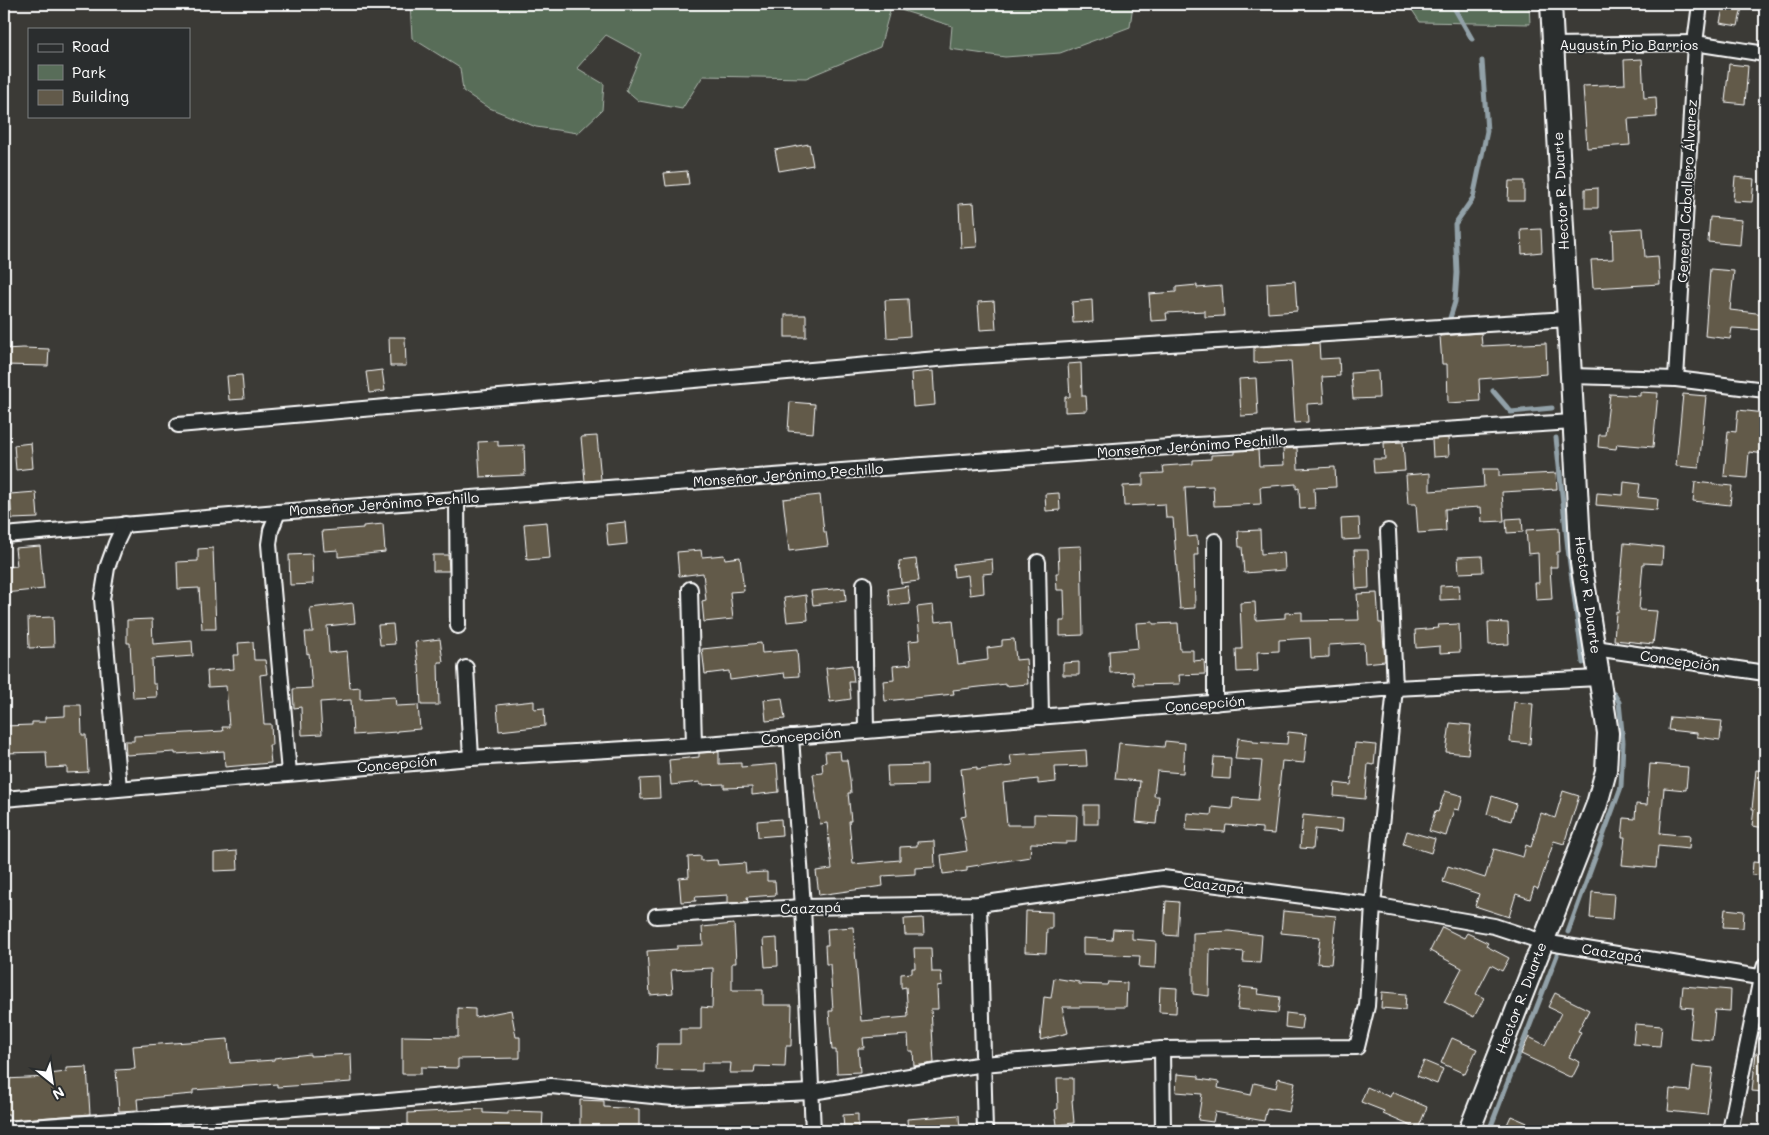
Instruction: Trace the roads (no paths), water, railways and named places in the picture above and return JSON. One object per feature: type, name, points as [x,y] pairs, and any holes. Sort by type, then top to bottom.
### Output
[{"type":"street","name":"Hector R. Duarte","points":[[1469,1131],[1597,804],[1606,771],[1608,733],[1581,563],[1551,4]]},
{"type":"street","name":"General Caballero Álvarez","points":[[1676,378],[1695,43],[1700,4]]},
{"type":"street","name":"Augustín Pio Barrios","points":[[1553,45],[1695,43],[1765,54]]},
{"type":"street","points":[[178,425],[960,357],[1568,319]]},
{"type":"street","points":[[1571,376],[1676,378],[1765,390]]},
{"type":"street","name":"Monseñor Jerónimo Pechillo","points":[[4,535],[278,512],[1198,445],[1573,422]]},
{"type":"street","points":[[457,499],[458,626]]},
{"type":"street","points":[[278,512],[271,530],[269,544],[289,773]]},
{"type":"street","points":[[119,788],[102,599],[107,568],[125,524]]},
{"type":"street","points":[[4,1128],[378,1102],[551,1086],[673,1098],[812,1092],[983,1064],[1162,1049],[1357,1047],[1367,1006],[1373,905],[1395,688],[1388,531]]},
{"type":"street","points":[[1215,541],[1215,703]]},
{"type":"street","points":[[1038,562],[1041,717]]},
{"type":"street","points":[[864,584],[866,731]]},
{"type":"street","points":[[690,589],[694,745]]},
{"type":"street","name":"Concepción","points":[[1595,648],[1765,673]]},
{"type":"street","points":[[466,668],[471,758]]},
{"type":"street","name":"Concepción","points":[[4,799],[471,758],[694,745],[1395,688],[1599,678]]},
{"type":"street","points":[[791,737],[803,907],[813,1131]]},
{"type":"street","name":"Caazapá","points":[[656,916],[803,907],[979,904],[1163,878],[1373,905],[1494,926],[1543,942],[1764,974]]},
{"type":"street","points":[[979,904],[985,1131]]},
{"type":"street","points":[[1730,1131],[1764,974]]},
{"type":"street","points":[[1162,1049],[1163,1131]]},
{"type":"waterway","points":[[1452,4],[1472,39]]},
{"type":"waterway","points":[[1450,318],[1455,302],[1457,273],[1455,224],[1473,198],[1487,131],[1482,61]]},
{"type":"waterway","points":[[1493,391],[1511,412],[1552,408]]},
{"type":"waterway","points":[[1556,438],[1583,663]]},
{"type":"waterway","points":[[1568,932],[1621,787],[1623,742],[1619,702],[1614,694]]},
{"type":"waterway","points":[[1489,1131],[1557,955]]}]
